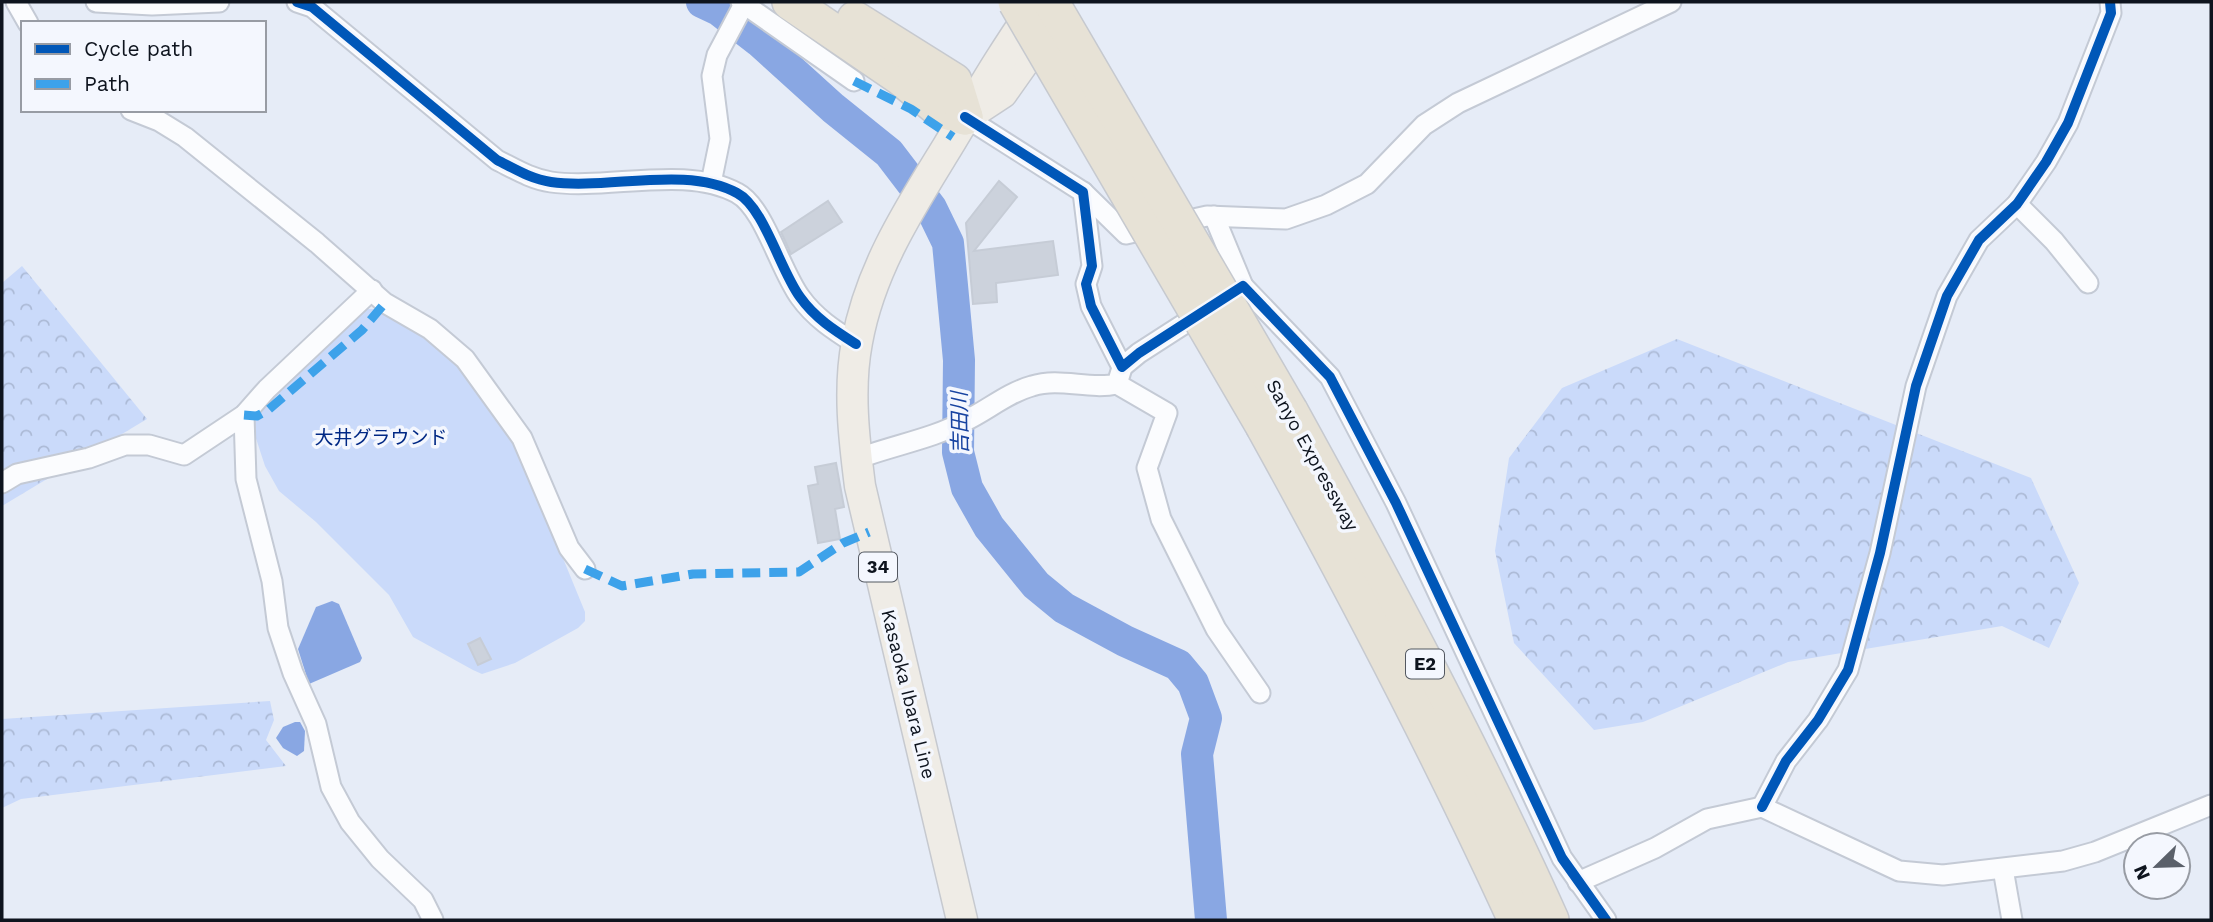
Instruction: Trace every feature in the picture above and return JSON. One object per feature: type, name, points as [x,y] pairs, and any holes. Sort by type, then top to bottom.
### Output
[{"type":"highway","points":[[790,2],[900,77],[939,109],[965,117]]},
{"type":"highway","points":[[829,2],[954,81],[965,117]]},
{"type":"highway","points":[[994,2],[1166,257]]},
{"type":"highway","name":"Sanyo Expressway","points":[[1016,2],[1166,257],[1376,569],[1516,841],[1551,920]]},
{"type":"highway","name":"Sanyo Expressway","points":[[1051,2],[1277,419],[1333,552],[1516,920]]},
{"type":"main road","name":"Kasaoka Ibara Line","points":[[962,920],[869,532],[856,455],[853,392],[856,344],[869,293],[903,215],[931,174],[994,64],[1039,2]]},
{"type":"main road","name":"Kasaoka Ibara Line","points":[[965,117],[1002,93],[1066,2]]},
{"type":"street","points":[[16,2],[27,21]]},
{"type":"street","points":[[96,2],[152,5],[219,2]]},
{"type":"street","points":[[297,2],[312,7],[497,160],[526,175],[572,183],[688,181],[711,183],[739,193],[748,200],[763,223],[776,256],[798,295],[818,320],[856,344]]},
{"type":"street","points":[[965,117],[1083,192],[1126,234],[1214,216],[1286,219],[1326,205],[1367,184],[1424,125],[1458,103],[1671,2]]},
{"type":"street","points":[[1762,807],[1786,761],[1818,720],[1847,670],[1880,553],[1916,386],[1947,296],[1979,240],[2017,205],[2068,123],[2111,12],[2110,2]]},
{"type":"street","points":[[711,183],[720,139],[712,76],[717,55],[742,5],[854,81]]},
{"type":"street","points":[[136,112],[159,121],[185,138],[385,303],[430,329],[465,359],[522,438],[569,548],[585,569]]},
{"type":"street","points":[[1083,192],[1092,266],[1086,284],[1091,306],[1120,376],[1167,413],[1147,468],[1161,519],[1216,629],[1260,693]]},
{"type":"street","points":[[2017,205],[2054,241],[2088,282]]},
{"type":"street","points":[[1214,216],[1243,286],[1330,377],[1396,503],[1562,858],[1606,920]]},
{"type":"street","points":[[856,455],[869,455],[956,425],[1005,397],[1032,386],[1051,382],[1090,387],[1120,376],[1139,353],[1243,286]]},
{"type":"street","points":[[2,483],[17,474],[89,458],[125,445],[149,445],[184,455],[244,415],[267,389],[334,329],[372,290]]},
{"type":"street","points":[[244,415],[246,479],[272,581],[278,628],[293,673],[316,724],[331,788],[350,822],[380,859],[423,900],[433,920]]},
{"type":"street","points":[[1578,882],[1655,848],[1707,819],[1762,807],[1899,871],[1943,875],[2063,861],[2095,852],[2211,805]]},
{"type":"street","points":[[2003,869],[2012,920]]},
{"type":"green space","points":[[22,266],[147,419],[2,506],[2,283]]},
{"type":"green space","name":"大井グラウンド","points":[[358,309],[385,309],[451,352],[510,429],[585,612],[585,621],[578,628],[515,663],[482,674],[473,670],[413,637],[389,595],[316,522],[279,491],[265,466],[252,426],[254,414]]},
{"type":"green space","points":[[1677,339],[2031,478],[2079,583],[2049,648],[2002,626],[1788,662],[1643,722],[1594,730],[1514,643],[1495,551],[1509,458],[1562,388]]},
{"type":"green space","points":[[270,701],[274,720],[266,740],[286,766],[21,799],[2,808],[2,719]]},
{"type":"water","points":[[332,601],[339,604],[362,658],[360,662],[309,684],[298,649],[316,607]]},
{"type":"water","points":[[300,722],[305,731],[304,751],[297,756],[283,748],[276,738],[283,727]]},
{"type":"building","points":[[999,181],[1017,197],[974,251],[1053,241],[1058,275],[996,283],[997,302],[973,304],[966,223]]},
{"type":"building","points":[[828,201],[842,222],[791,254],[781,232]]},
{"type":"building","points":[[836,463],[844,507],[835,509],[840,539],[818,543],[808,486],[818,484],[815,467]]},
{"type":"building","points":[[480,638],[491,659],[478,665],[468,644]]},
{"type":"waterway","name":"吉田川","points":[[702,2],[719,10],[759,41],[833,108],[889,153],[931,208],[948,243],[959,360],[958,452],[967,488],[989,527],[1036,585],[1064,608],[1125,641],[1178,665],[1193,683],[1206,718],[1197,754],[1211,920]]},
{"type":"marked path","points":[[854,81],[911,109],[953,137]]},
{"type":"marked path","points":[[244,415],[257,416],[268,410],[362,330],[385,303]]},
{"type":"marked path","points":[[585,569],[622,586],[693,574],[799,572],[843,543],[869,532]]},
{"type":"cycle path","points":[[297,2],[312,7],[497,160],[523,173],[544,181],[573,184],[671,179],[694,181],[717,185],[737,193],[747,200],[764,225],[800,297],[825,323],[856,344]]},
{"type":"cycle path","points":[[1762,807],[1786,761],[1818,720],[1848,670],[1880,553],[1916,386],[1947,296],[1979,240],[2017,204],[2046,162],[2068,123],[2111,13],[2110,2]]},
{"type":"cycle path","points":[[965,117],[1083,192],[1092,266],[1086,284],[1091,306],[1122,367],[1139,353],[1243,286],[1330,377],[1396,503],[1562,858],[1606,920]]}]
